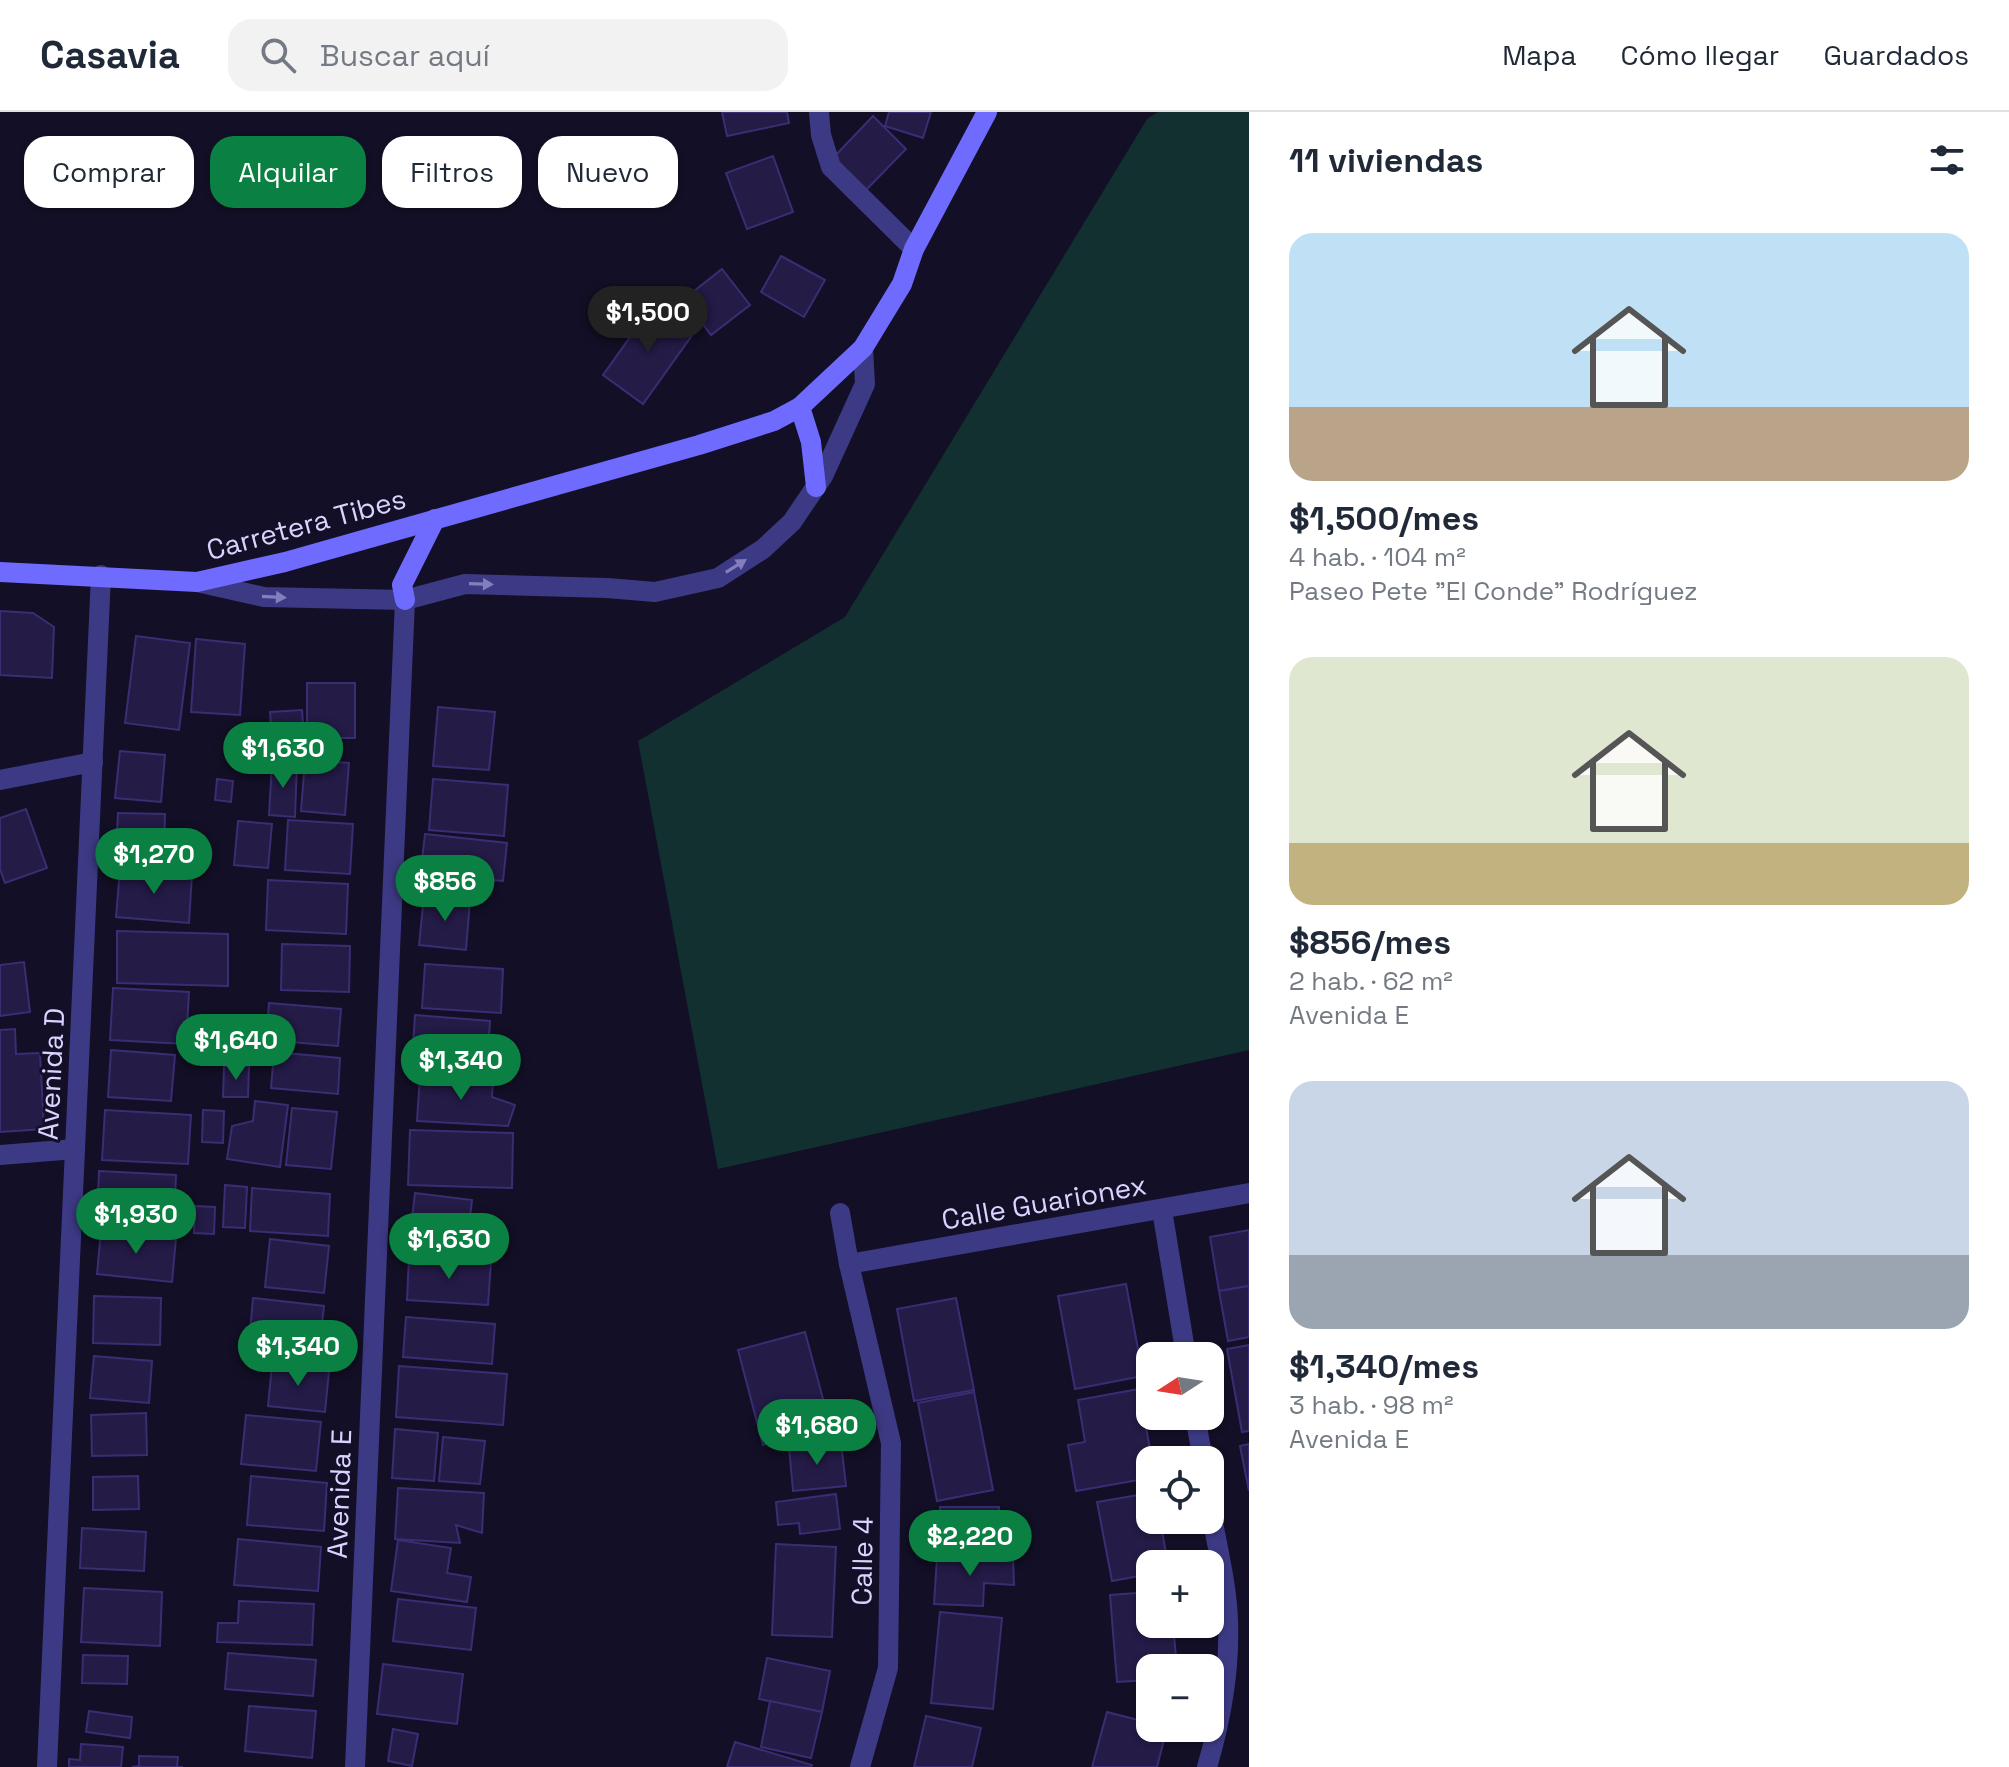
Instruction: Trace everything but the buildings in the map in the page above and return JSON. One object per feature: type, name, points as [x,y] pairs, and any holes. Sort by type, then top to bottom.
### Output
[{"type":"street","points":[[819,112],[821,135],[831,167],[914,249]]},
{"type":"street","name":"Carretera Tibes","points":[[0,572],[197,582],[285,562],[774,421],[800,407],[863,348],[902,284],[914,249],[987,112]]},
{"type":"street","points":[[197,582],[264,597],[405,600],[465,584],[655,592],[718,578],[763,549],[792,522],[823,476],[865,384],[863,348]]},
{"type":"street","points":[[800,407],[811,442],[816,487]]},
{"type":"street","points":[[405,600],[402,585],[435,519]]},
{"type":"street","name":"Avenida D","points":[[47,1767],[101,575]]},
{"type":"street","name":"Avenida E","points":[[355,1767],[405,600]]},
{"type":"street","points":[[0,780],[93,762]]},
{"type":"street","points":[[0,1155],[75,1149]]},
{"type":"street","name":"Calle Guarionex","points":[[849,1264],[1249,1193]]},
{"type":"street","points":[[1162,1210],[1184,1342]]},
{"type":"street","name":"Calle 4","points":[[840,1213],[891,1443],[888,1668],[860,1767]]},
{"type":"street","points":[[1207,1767],[1219,1726],[1226,1679],[1228,1620],[1215,1534]]},
{"type":"green space","points":[[1158,112],[1249,112],[1249,1050],[718,1169],[638,741],[845,617],[1147,119]]}]
